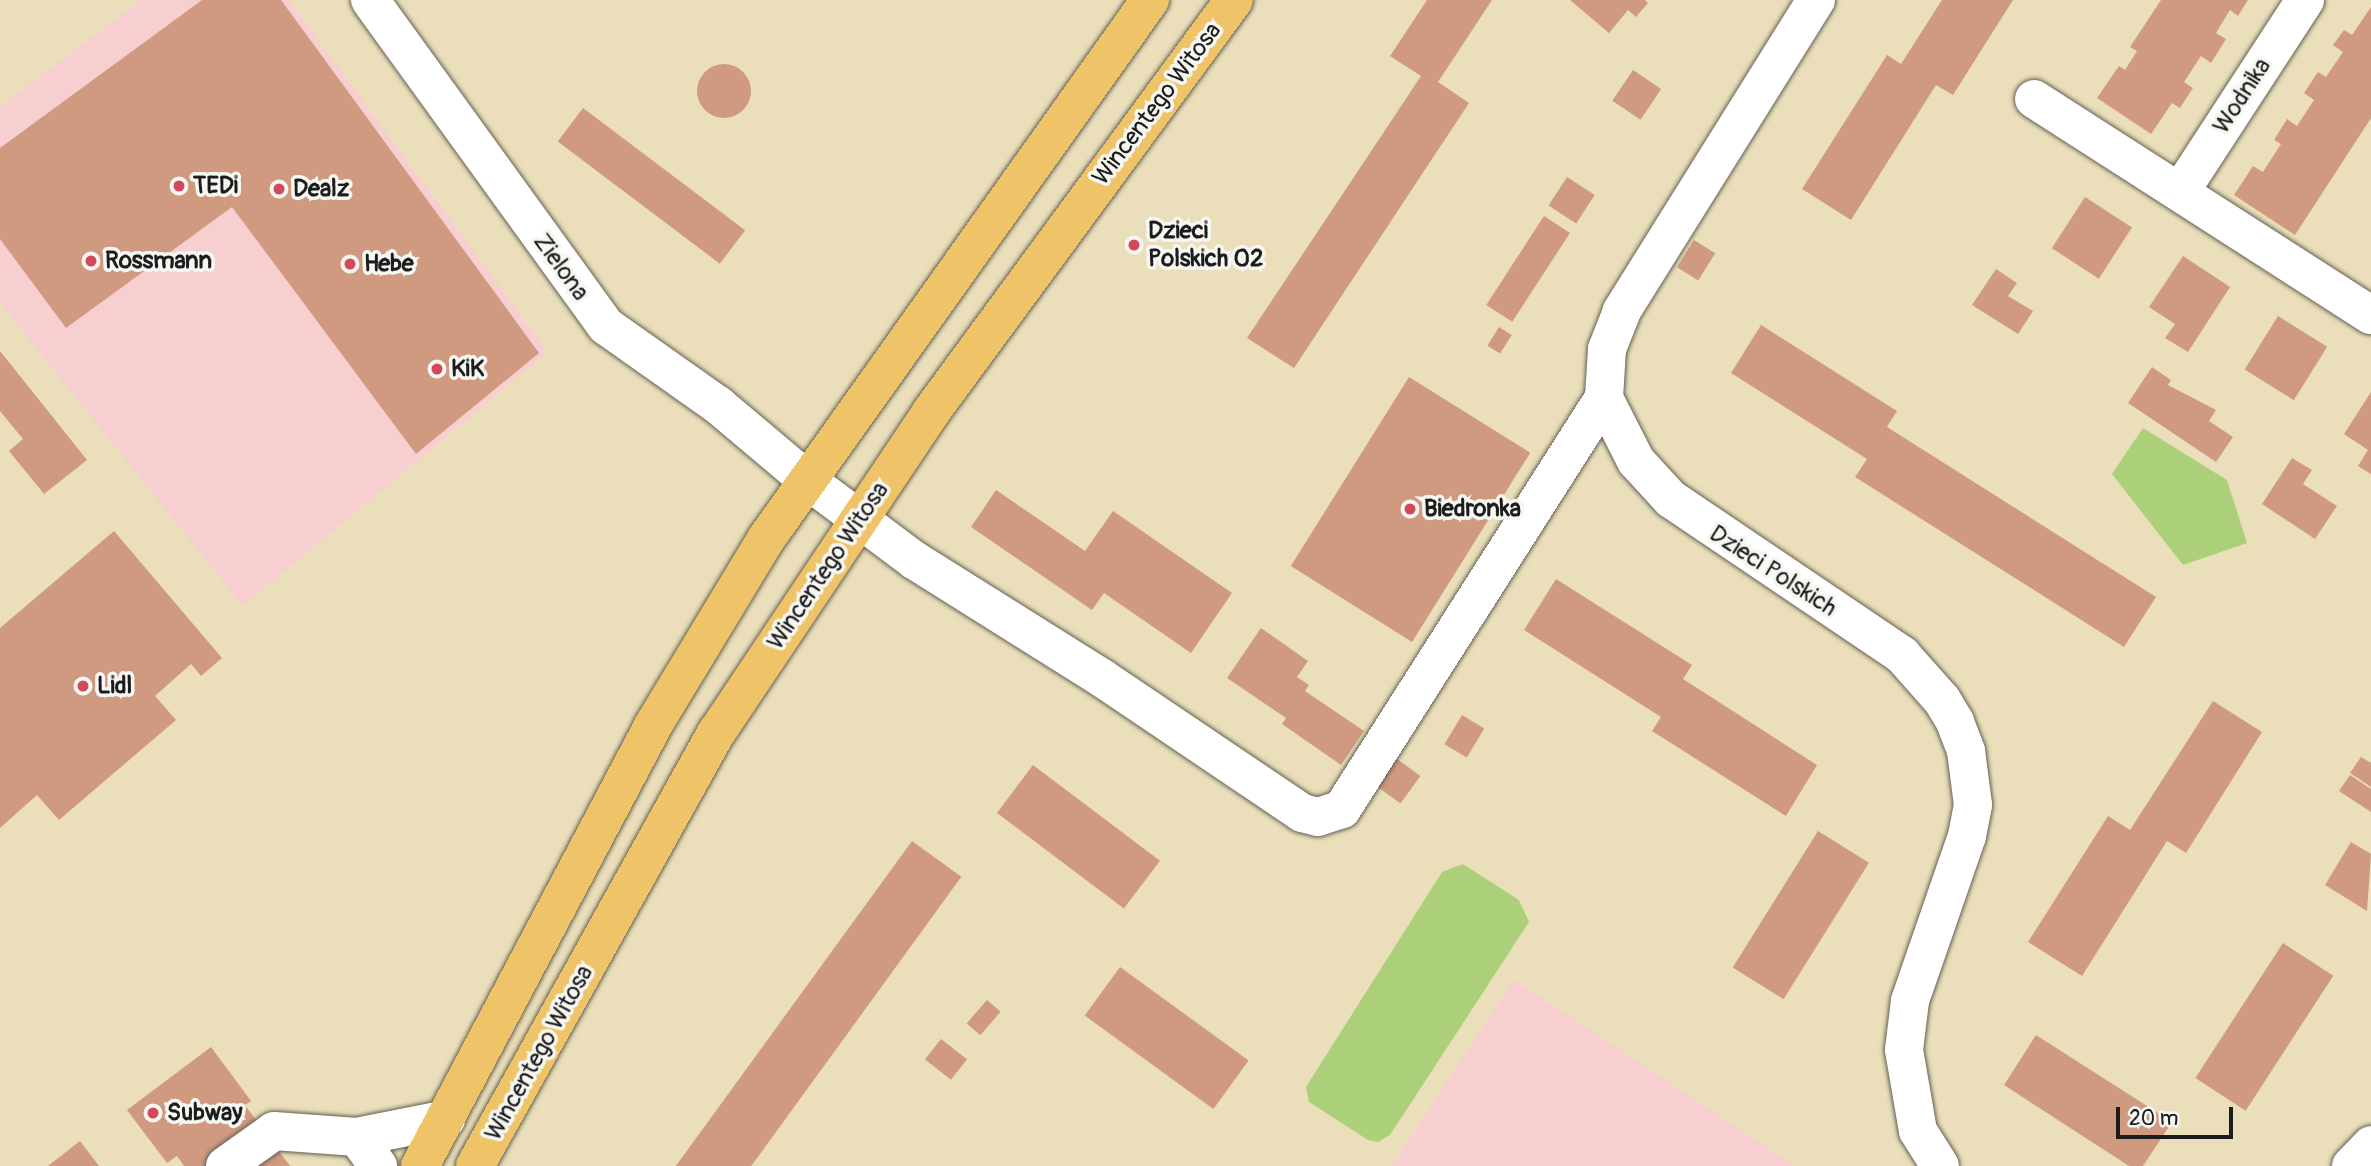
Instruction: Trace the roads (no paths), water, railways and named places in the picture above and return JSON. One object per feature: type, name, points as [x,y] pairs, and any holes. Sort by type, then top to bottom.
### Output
[{"type":"main road","name":"Wincentego Witosa","points":[[421,1166],[654,724],[807,480],[1150,0]]},
{"type":"main road","name":"Wincentego Witosa","points":[[475,1166],[717,732],[930,412],[1234,0]]},
{"type":"street","name":"Zielona","points":[[370,0],[606,326],[718,405],[807,480],[859,519],[1302,813],[1318,817],[1342,809],[1604,398]]},
{"type":"street","points":[[1604,398],[1607,349],[1622,311],[1816,0]]},
{"type":"street","name":"Wodnika","points":[[2180,192],[2305,0]]},
{"type":"street","points":[[2034,99],[2371,315]]},
{"type":"street","name":"Dzieci Polskich","points":[[1604,398],[1636,461],[1671,499],[1902,655],[1942,700],[1955,722],[1966,751],[1973,805],[1967,836],[1910,1001],[1904,1050],[1918,1131],[1940,1166]]},
{"type":"street","points":[[225,1166],[274,1131],[367,1152],[446,1119]]},
{"type":"street","points":[[2351,1166],[2371,1145]]},
{"type":"place","name":"TEDi","points":[[179,186]]},
{"type":"place","name":"Dealz","points":[[279,189]]},
{"type":"place","name":"Dzieci Polskich 02","points":[[1134,245]]},
{"type":"place","name":"Rossmann","points":[[91,261]]},
{"type":"place","name":"Hebe","points":[[350,264]]},
{"type":"place","name":"KiK","points":[[437,369]]},
{"type":"place","name":"Biedronka","points":[[1410,509]]},
{"type":"place","name":"Lidl","points":[[83,686]]},
{"type":"place","name":"Subway","points":[[153,1113]]}]
